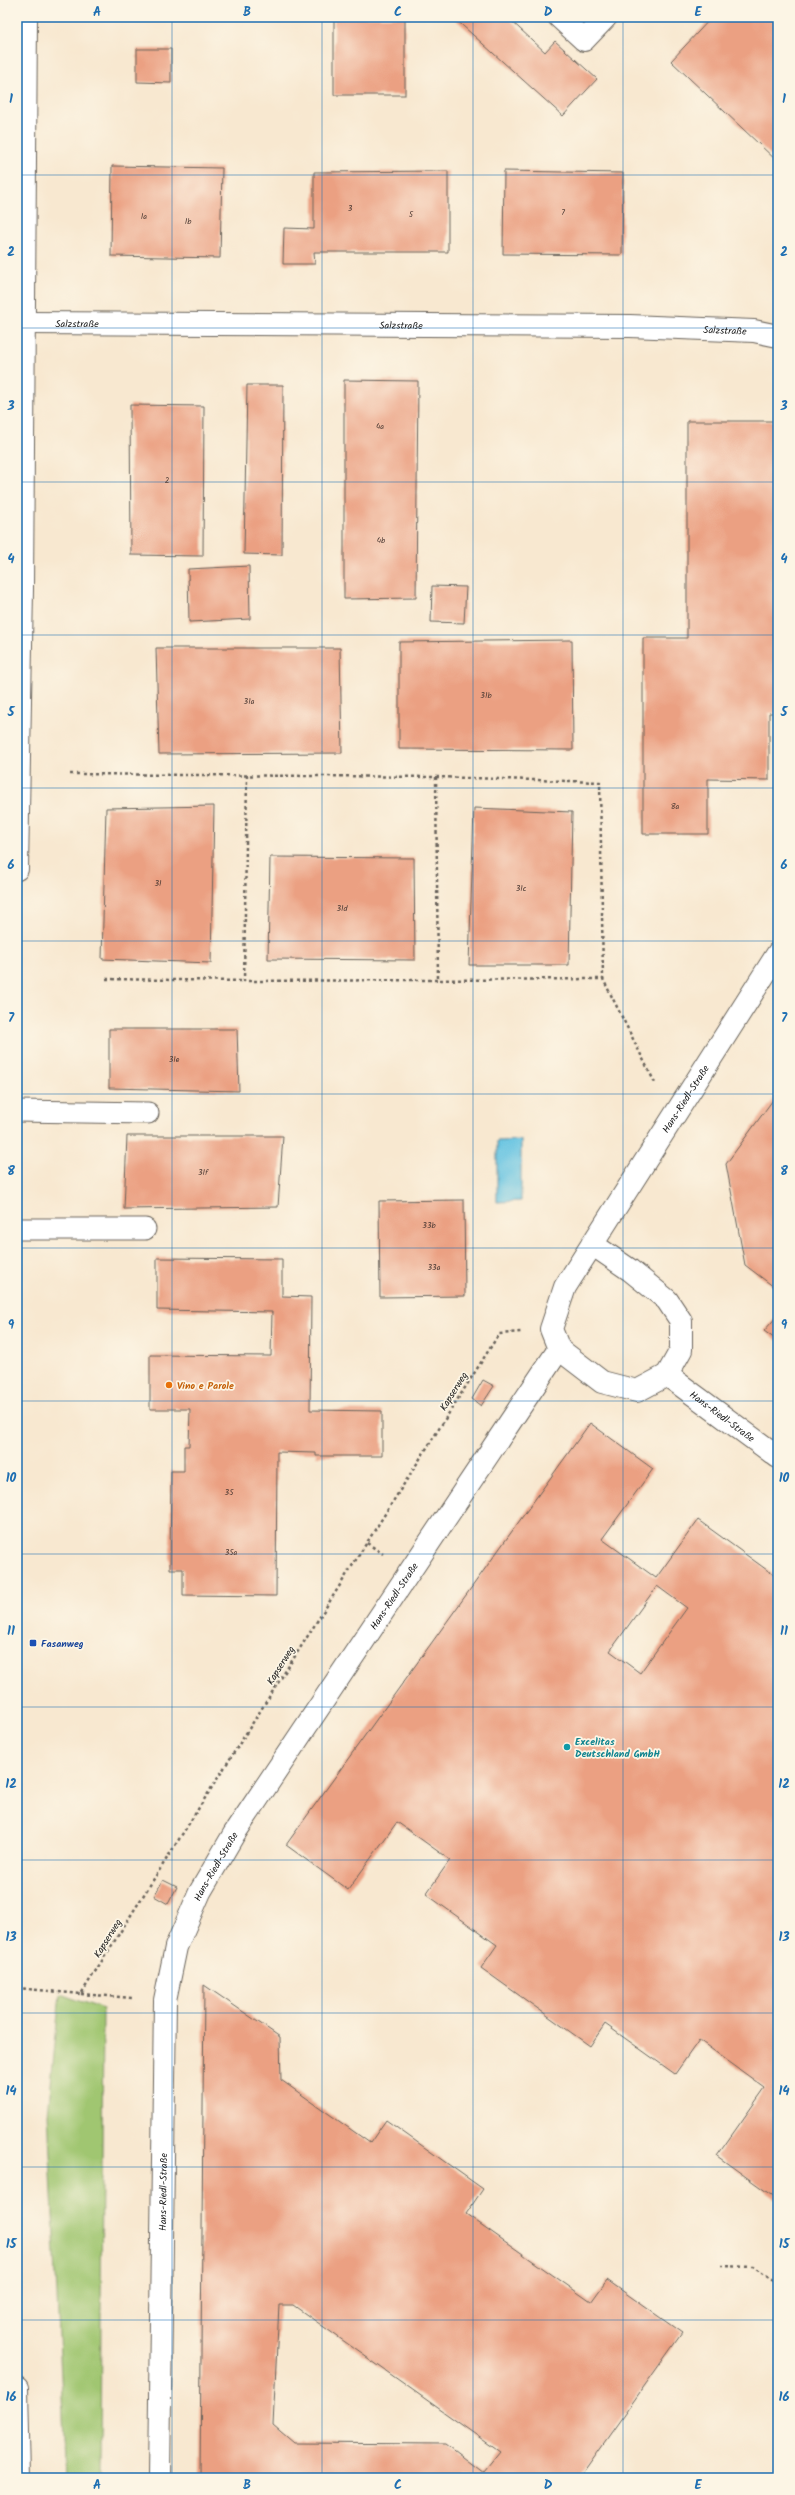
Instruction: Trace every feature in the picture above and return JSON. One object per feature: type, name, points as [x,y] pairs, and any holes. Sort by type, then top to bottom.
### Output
[{"type":"street","points":[[17,869],[24,323],[26,17]]},
{"type":"street","points":[[559,17],[584,40],[606,17]]},
{"type":"street","name":"Salzstraße","points":[[24,323],[630,326],[754,331],[778,336]]},
{"type":"street","name":"Hans-Riedl-Straße","points":[[551,1329],[565,1287],[778,953]]},
{"type":"street","points":[[551,1329],[559,1349],[602,1382],[637,1391],[667,1375],[681,1350],[681,1321],[667,1300],[592,1244]]},
{"type":"street","name":"Hans-Riedl-Straße","points":[[159,2478],[165,2000],[176,1947],[200,1892],[234,1834],[559,1349]]},
{"type":"street","name":"Hans-Riedl-Straße","points":[[667,1375],[778,1458]]},
{"type":"street","points":[[17,2388],[18,2478]]},
{"type":"lane","points":[[17,1111],[148,1113]]},
{"type":"lane","points":[[17,1229],[145,1229]]},
{"type":"path","points":[[70,774],[436,777],[600,782],[603,980],[673,1118]]},
{"type":"path","points":[[244,981],[247,775]]},
{"type":"path","points":[[436,777],[438,980]]},
{"type":"path","points":[[106,979],[244,981],[603,980]]},
{"type":"path","name":"Kapserweg","points":[[81,1994],[499,1334],[551,1329]]},
{"type":"path","points":[[17,1988],[165,2000]]},
{"type":"path","points":[[721,2266],[753,2267],[778,2284]]},
{"type":"green space","points":[[60,1994],[103,2009],[100,2471],[102,2478],[66,2478],[48,2114]]},
{"type":"water","points":[[521,1140],[521,1201],[497,1202],[497,1141]]},
{"type":"building","points":[[334,17],[405,17],[405,95],[334,95]]},
{"type":"building","points":[[453,17],[507,17],[545,52],[555,41],[597,79],[563,116]]},
{"type":"building","points":[[712,17],[778,17],[778,162],[671,61]]},
{"type":"building","points":[[137,49],[171,49],[171,83],[137,82]]},
{"type":"building","points":[[112,166],[222,168],[220,258],[111,256]]},
{"type":"building","points":[[448,171],[448,252],[314,252],[315,264],[283,264],[284,228],[314,229],[314,172]]},
{"type":"building","points":[[504,171],[623,173],[622,255],[503,254]]},
{"type":"building","points":[[344,380],[418,381],[416,598],[344,599]]},
{"type":"building","points":[[247,385],[283,385],[282,555],[244,554]]},
{"type":"building","points":[[130,405],[204,406],[203,556],[131,555]]},
{"type":"building","points":[[687,421],[778,421],[778,713],[769,713],[769,780],[708,779],[708,834],[643,834],[643,638],[687,638]]},
{"type":"building","points":[[249,566],[250,619],[189,622],[188,569]]},
{"type":"building","points":[[432,586],[466,587],[464,623],[431,622]]},
{"type":"building","points":[[572,640],[573,750],[399,749],[399,642]]},
{"type":"building","points":[[156,648],[340,648],[342,753],[159,754]]},
{"type":"building","points":[[214,806],[211,963],[102,959],[106,808]]},
{"type":"building","points":[[474,808],[572,812],[569,965],[469,965]]},
{"type":"building","points":[[270,857],[414,858],[415,960],[268,959]]},
{"type":"building","points":[[109,1029],[237,1029],[239,1091],[109,1088]]},
{"type":"building","points":[[778,1093],[778,1290],[745,1265],[726,1164]]},
{"type":"building","points":[[127,1136],[283,1136],[278,1207],[124,1209]]},
{"type":"building","points":[[464,1200],[465,1296],[380,1297],[379,1201]]},
{"type":"building","points":[[157,1258],[282,1259],[282,1296],[311,1297],[310,1410],[382,1411],[382,1456],[316,1456],[316,1453],[277,1452],[276,1596],[183,1595],[183,1569],[170,1569],[171,1471],[184,1471],[184,1446],[189,1446],[190,1409],[150,1409],[150,1355],[271,1356],[272,1312],[157,1310]]},
{"type":"building","points":[[778,1315],[778,1341],[764,1331]]},
{"type":"building","points":[[483,1380],[494,1386],[481,1406],[472,1399]]},
{"type":"building","name":"Excelitas Deutschland GmbH","points":[[590,1423],[653,1469],[602,1539],[656,1578],[698,1520],[778,1578],[778,2200],[717,2156],[765,2088],[699,2040],[675,2074],[605,2024],[590,2046],[481,1968],[497,1945],[426,1894],[450,1860],[397,1822],[348,1890],[286,1845]],"holes":[[[657,1586],[687,1608],[640,1673],[610,1651]]]},
{"type":"building","points":[[163,1880],[177,1887],[168,1904],[154,1896]]},
{"type":"building","points":[[204,1985],[280,2037],[281,2080],[370,2143],[386,2120],[483,2189],[466,2214],[591,2302],[607,2280],[682,2333],[579,2478],[200,2478]],"holes":[[[279,2305],[293,2305],[500,2452],[483,2473],[445,2444],[294,2443],[273,2425]]]},
{"type":"place","name":"Vino e Parole","points":[[169,1385]]},
{"type":"place","name":"Fasanweg","points":[[33,1643]]},
{"type":"place","name":"Excelitas Deutschland GmbH","points":[[567,1747]]}]
